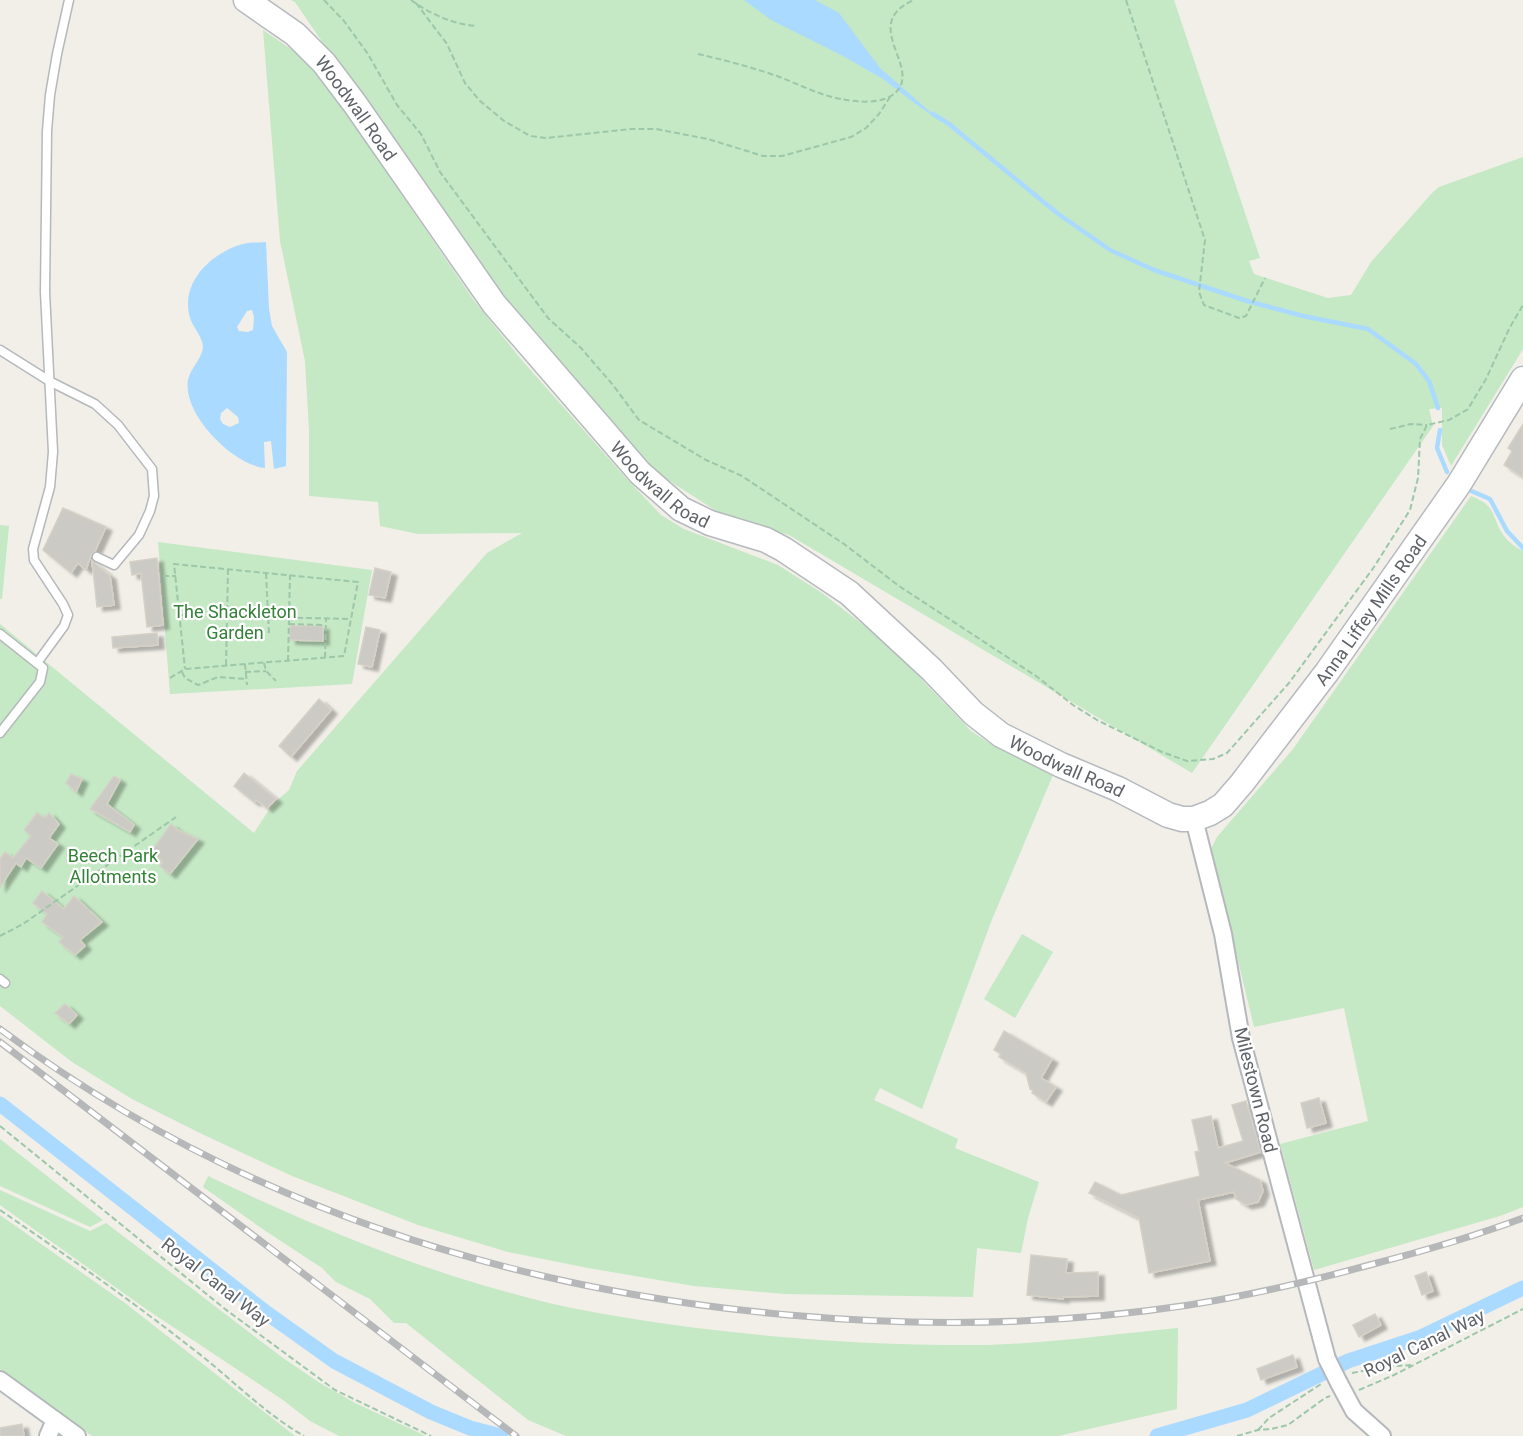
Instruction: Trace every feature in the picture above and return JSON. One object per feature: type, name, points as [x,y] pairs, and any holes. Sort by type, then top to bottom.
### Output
[{"type":"main road","name":"Woodwall Road","points":[[246,0],[295,34],[324,63],[494,304],[640,473],[681,510],[710,523],[766,540],[849,593],[932,670],[973,713],[1001,735],[1061,765],[1118,789],[1168,815],[1182,819],[1194,819]]},
{"type":"main road","name":"Anna Liffey Mills Road","points":[[1194,819],[1222,805],[1292,720],[1460,483],[1523,379]]},
{"type":"street","name":"Milestown Road","points":[[1194,819],[1223,934],[1241,1038],[1327,1359],[1354,1412],[1382,1436]]},
{"type":"street","points":[[0,1380],[77,1436]]},
{"type":"street","points":[[48,1436],[55,1420]]},
{"type":"lane","points":[[37,663],[64,626],[68,615],[63,603],[33,560],[33,549],[50,487],[53,452],[45,292],[47,131],[50,95],[69,0]]},
{"type":"lane","points":[[0,350],[51,382],[95,404],[118,425],[152,470],[154,496],[139,535],[114,565],[97,556]]},
{"type":"lane","points":[[0,634],[43,668],[40,682],[0,733]]},
{"type":"path","points":[[324,0],[344,21],[368,54],[397,105],[421,134],[440,172],[480,228],[548,318],[581,348],[639,420],[706,460],[742,476],[844,544],[898,586],[1036,676],[1073,705],[1125,733],[1187,761],[1212,759],[1227,753],[1289,683],[1374,567],[1410,510],[1418,478],[1420,439],[1427,425]]},
{"type":"path","points":[[411,0],[462,26],[477,26]]},
{"type":"path","points":[[416,3],[447,44],[465,83],[479,100],[504,121],[530,136],[546,138],[631,129],[656,129],[708,139],[763,156],[782,156],[851,137],[866,128],[879,114],[890,97],[897,91],[903,75],[889,23],[893,14],[914,0]]},
{"type":"path","points":[[1126,0],[1205,240],[1199,292],[1204,305],[1239,318],[1246,316],[1266,278]]},
{"type":"path","points":[[698,54],[739,64],[841,99],[874,102],[890,97]]},
{"type":"path","points":[[1390,429],[1449,420],[1468,409],[1523,305]]},
{"type":"path","points":[[170,678],[185,669],[344,656],[358,582],[174,564],[185,669]]},
{"type":"path","points":[[226,665],[228,569]]},
{"type":"path","points":[[266,573],[269,634]]},
{"type":"path","points":[[288,661],[290,575]]},
{"type":"path","points":[[163,576],[176,576]]},
{"type":"path","points":[[180,615],[351,619]]},
{"type":"path","points":[[325,658],[326,618]]},
{"type":"path","points":[[288,624],[326,625]]},
{"type":"path","points":[[264,663],[266,671],[276,681]]},
{"type":"path","points":[[245,664],[247,685]]},
{"type":"path","points":[[245,672],[266,671]]},
{"type":"path","points":[[182,672],[185,678],[198,685],[218,677],[246,679]]},
{"type":"path","points":[[0,936],[23,924],[176,817]]},
{"type":"path","name":"Royal Canal Way","points":[[0,1126],[225,1309],[335,1390],[431,1436]]},
{"type":"path","points":[[0,1210],[112,1288],[304,1436]]},
{"type":"path","name":"Royal Canal Way","points":[[1237,1436],[1288,1425],[1341,1388],[1356,1391],[1394,1375],[1523,1309]]},
{"type":"green space","points":[[291,0],[1174,0],[1260,258],[1249,261],[1254,274],[1328,298],[1351,295],[1371,262],[1439,187],[1523,157],[1523,349],[1451,466],[1442,445],[1442,408],[1429,409],[1433,426],[1192,773],[789,535],[724,516],[642,463],[484,279],[295,2]]},
{"type":"green space","name":"Beech Park Allotments","points":[[263,30],[304,58],[331,91],[475,302],[520,358],[661,515],[684,529],[778,565],[822,593],[902,659],[971,731],[994,746],[1053,775],[991,922],[922,1109],[880,1088],[874,1100],[958,1139],[955,1148],[1039,1182],[1028,1218],[1021,1253],[977,1248],[973,1297],[785,1294],[694,1286],[508,1252],[418,1225],[292,1176],[202,1134],[132,1099],[72,1062],[0,1006],[0,624],[254,833],[272,805],[289,790],[297,771],[487,553],[522,533],[418,534],[380,526],[378,502],[309,496],[309,430],[305,361],[280,241]]},
{"type":"green space","points":[[1471,496],[1490,508],[1506,538],[1523,551],[1523,1207],[1500,1216],[1314,1270],[1280,1144],[1368,1121],[1344,1008],[1254,1027],[1211,849],[1217,837],[1293,749]]},
{"type":"green space","points":[[0,525],[9,526],[2,599],[0,599]]},
{"type":"green space","name":"The Shackleton Garden","points":[[158,542],[372,570],[352,684],[170,694]]},
{"type":"green space","points":[[1022,934],[1053,952],[1015,1018],[984,999]]},
{"type":"green space","points":[[0,1139],[103,1220],[90,1227],[0,1186]]},
{"type":"green space","points":[[208,1176],[318,1226],[430,1269],[527,1298],[632,1319],[791,1338],[949,1345],[1036,1342],[1178,1328],[1177,1409],[1058,1436],[566,1436],[528,1420],[406,1323],[394,1323],[370,1299],[336,1282],[322,1268],[203,1187]]},
{"type":"green space","points":[[0,1190],[90,1231],[106,1223],[283,1358],[320,1383],[355,1403],[426,1436],[339,1436],[310,1421],[283,1400],[146,1309],[0,1205]]},
{"type":"green space","points":[[0,1215],[125,1303],[295,1436],[92,1436],[4,1373],[0,1369]]},
{"type":"water","points":[[744,0],[815,0],[839,13],[880,68],[943,123],[883,79],[771,20]]},
{"type":"water","points":[[266,242],[272,326],[287,352],[286,466],[274,469],[271,441],[264,442],[265,468],[252,465],[239,458],[212,436],[201,422],[188,393],[189,376],[203,347],[189,314],[190,290],[195,279],[211,261],[232,248],[243,244]],"holes":[[[252,310],[253,330],[239,331],[237,327],[247,311]],[[227,408],[238,417],[239,423],[230,427],[223,424],[220,419],[221,413]]]},
{"type":"building","points":[[1523,424],[1523,477],[1504,465],[1512,451],[1508,448]]},
{"type":"building","points":[[63,508],[106,527],[86,570],[78,563],[71,573],[43,550]]},
{"type":"building","points":[[157,558],[163,625],[147,627],[141,573],[132,575],[130,562]]},
{"type":"building","points":[[92,561],[110,576],[114,605],[97,607]]},
{"type":"building","points":[[375,568],[391,572],[385,598],[369,595]]},
{"type":"building","points":[[290,626],[323,626],[323,641],[290,640]]},
{"type":"building","points":[[366,627],[380,630],[372,667],[358,664]]},
{"type":"building","points":[[157,633],[158,645],[113,648],[112,637]]},
{"type":"building","points":[[319,699],[331,710],[291,757],[279,746]]},
{"type":"building","points":[[244,773],[276,799],[267,808],[256,800],[254,802],[234,786]]},
{"type":"building","points":[[71,774],[82,779],[76,792],[66,783]]},
{"type":"building","points":[[114,776],[120,780],[107,804],[134,825],[130,832],[90,809]]},
{"type":"building","points":[[37,813],[45,818],[49,813],[59,824],[49,838],[58,844],[41,868],[26,858],[21,867],[16,863],[0,887],[0,859],[5,852],[13,858],[31,836],[24,830]]},
{"type":"building","points":[[171,824],[178,830],[198,839],[170,874],[160,866],[163,861],[150,853]]},
{"type":"building","points":[[42,891],[64,909],[74,896],[102,922],[80,940],[85,946],[75,955],[59,942],[63,937],[42,922],[47,914],[33,903]]},
{"type":"building","points":[[65,1004],[77,1015],[69,1024],[55,1013]]},
{"type":"building","points":[[1004,1031],[1052,1059],[1041,1078],[1056,1087],[1046,1102],[1032,1093],[1026,1073],[999,1057],[1001,1054],[994,1050]]},
{"type":"building","points":[[1319,1098],[1326,1123],[1307,1128],[1301,1103]]},
{"type":"building","points":[[1246,1101],[1261,1152],[1225,1163],[1260,1180],[1263,1191],[1258,1202],[1246,1205],[1236,1199],[1234,1192],[1198,1200],[1210,1261],[1149,1273],[1139,1218],[1089,1193],[1095,1182],[1121,1195],[1200,1176],[1195,1152],[1199,1151],[1192,1120],[1211,1116],[1218,1148],[1243,1141],[1232,1105]]},
{"type":"building","points":[[1031,1255],[1067,1259],[1066,1273],[1098,1272],[1098,1296],[1063,1297],[1063,1299],[1027,1295]]},
{"type":"building","points":[[1426,1272],[1433,1291],[1422,1295],[1415,1276]]},
{"type":"building","points":[[1375,1314],[1381,1325],[1359,1337],[1353,1325]]},
{"type":"building","points":[[1293,1355],[1297,1367],[1261,1380],[1257,1369]]},
{"type":"building","points":[[22,1424],[24,1436],[0,1436],[0,1428]]},
{"type":"waterway","points":[[933,114],[949,124],[1057,213],[1110,250],[1154,270],[1247,301],[1303,316],[1368,329],[1416,364],[1429,381],[1438,408]]},
{"type":"waterway","points":[[1440,430],[1437,448],[1447,472]]},
{"type":"waterway","points":[[1469,490],[1490,499],[1507,531],[1523,548]]},
{"type":"waterway","points":[[0,1104],[264,1311],[334,1361],[431,1412],[470,1428],[501,1436]]},
{"type":"waterway","points":[[1157,1436],[1247,1410],[1348,1361],[1421,1337],[1523,1288]]},
{"type":"railway","points":[[0,1029],[89,1090],[181,1143],[277,1189],[375,1227],[475,1259],[578,1284],[683,1302],[789,1315],[889,1321],[990,1322],[1090,1317],[1189,1305],[1284,1287],[1433,1248],[1523,1218]]},
{"type":"railway","points":[[0,1042],[516,1436]]}]
